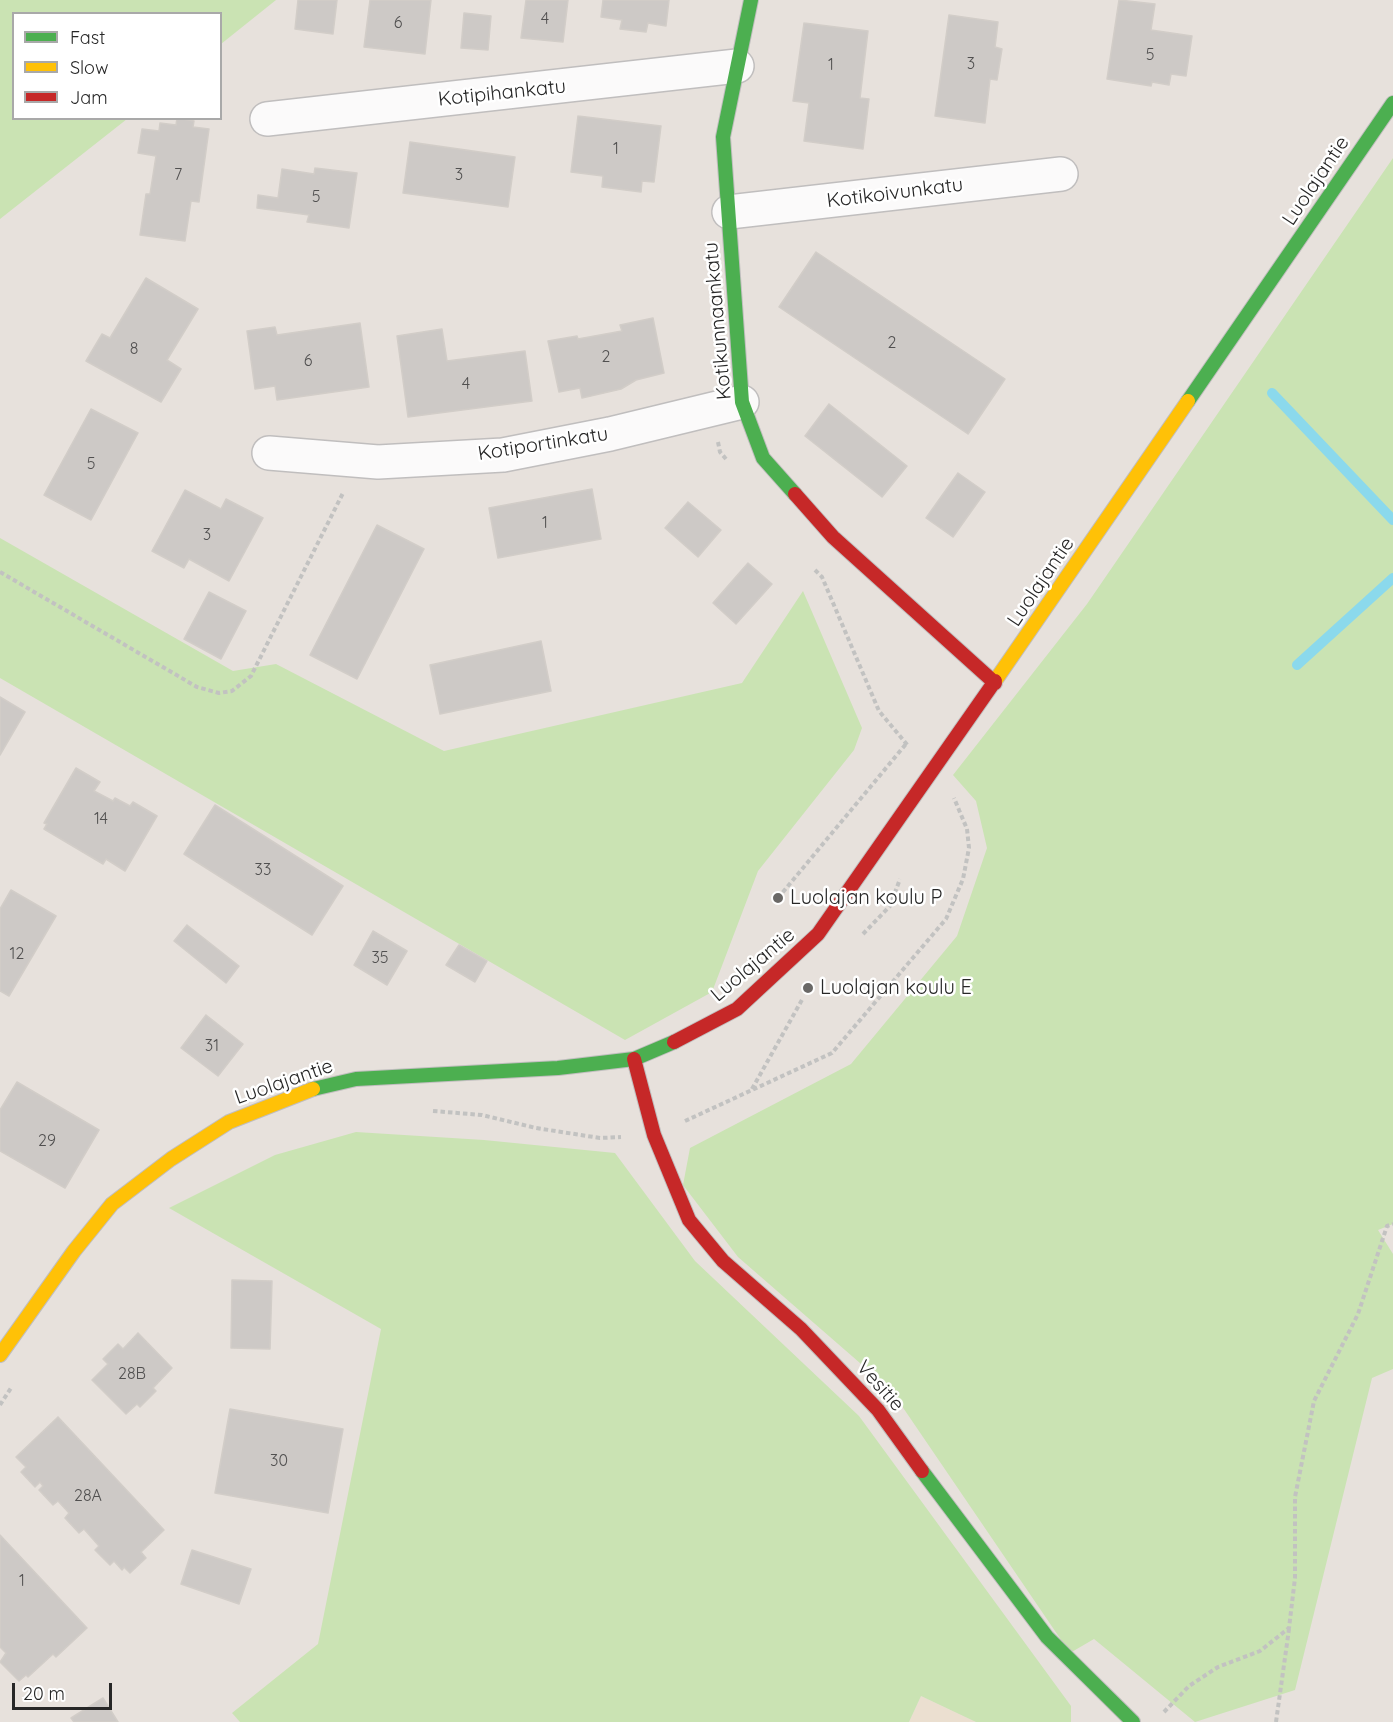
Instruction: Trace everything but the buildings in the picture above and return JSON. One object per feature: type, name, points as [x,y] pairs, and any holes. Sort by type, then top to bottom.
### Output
[{"type":"main road","name":"Kotikunnaankatu","points":[[751,0],[723,137],[742,402],[763,458],[833,537],[995,683]]},
{"type":"main road","name":"Luolajantie","points":[[0,1355],[67,1260],[112,1204],[171,1159],[229,1122],[301,1092],[356,1079],[558,1068],[634,1059],[686,1037],[737,1009],[777,975],[818,934],[995,683],[1393,103]]},
{"type":"main road","name":"Vesitie","points":[[634,1059],[654,1135],[689,1220],[723,1261],[801,1329],[878,1410],[1047,1637],[1133,1722]]},
{"type":"street","name":"Kotipihankatu","points":[[267,119],[737,66]]},
{"type":"street","name":"Kotikoivunkatu","points":[[729,212],[1061,174]]},
{"type":"street","name":"Kotiportinkatu","points":[[269,453],[378,462],[503,455],[610,434],[742,402]]},
{"type":"path","points":[[710,409],[720,452],[728,461]]},
{"type":"path","points":[[0,572],[197,687],[219,693],[232,691],[251,676],[360,460]]},
{"type":"path","points":[[814,568],[822,578],[879,711],[931,774]]},
{"type":"path","points":[[778,898],[906,744]]},
{"type":"path","points":[[1276,1722],[1295,1578],[1295,1497],[1314,1401],[1358,1314],[1387,1226],[1393,1224]]},
{"type":"path","points":[[1160,1716],[1188,1686],[1218,1667],[1260,1651],[1289,1628]]},
{"type":"shaded area","points":[[921,1696],[976,1722],[909,1722]]},
{"type":"green space","points":[[0,0],[276,0],[222,43],[222,12],[12,12],[12,120],[126,120],[0,219]]},
{"type":"green space","points":[[1393,158],[1393,1224],[1378,1230],[1393,1254],[1393,1369],[1372,1378],[1295,1690],[1195,1722],[1094,1639],[1070,1653],[891,1390],[738,1257],[683,1185],[690,1148],[851,1064],[957,936],[987,848],[976,801],[953,775],[1087,604]]},
{"type":"green space","points":[[0,538],[233,671],[276,664],[444,751],[742,683],[803,591],[862,728],[854,750],[758,871],[712,992],[625,1040],[0,678]]},
{"type":"green space","points":[[356,1132],[484,1140],[615,1153],[695,1261],[859,1416],[1071,1706],[1071,1722],[976,1722],[921,1696],[909,1722],[240,1722],[232,1713],[318,1644],[381,1329],[169,1208],[275,1155]]},
{"type":"waterway","points":[[1272,393],[1393,520]]},
{"type":"waterway","points":[[1297,665],[1393,578]]},
{"type":"traffic: fast","points":[[751,0],[723,137],[742,402],[763,458],[795,494]]},
{"type":"traffic: fast","points":[[1188,401],[1393,103]]},
{"type":"traffic: fast","points":[[313,1089],[356,1079],[558,1068],[634,1059],[674,1042]]},
{"type":"traffic: fast","points":[[922,1471],[1047,1637],[1133,1722]]},
{"type":"traffic: slow","points":[[995,681],[1188,401]]},
{"type":"traffic: slow","points":[[0,1355],[74,1251],[112,1204],[171,1159],[229,1122],[313,1089]]},
{"type":"traffic: jam","points":[[795,494],[833,537],[995,683]]},
{"type":"traffic: jam","points":[[674,1042],[737,1009],[818,934],[995,681]]},
{"type":"traffic: jam","points":[[634,1059],[654,1135],[689,1220],[723,1261],[801,1329],[878,1410],[922,1471]]},
{"type":"place","name":"Luolajan koulu P","points":[[778,898]]},
{"type":"place","name":"Luolajan koulu E","points":[[808,988]]}]
